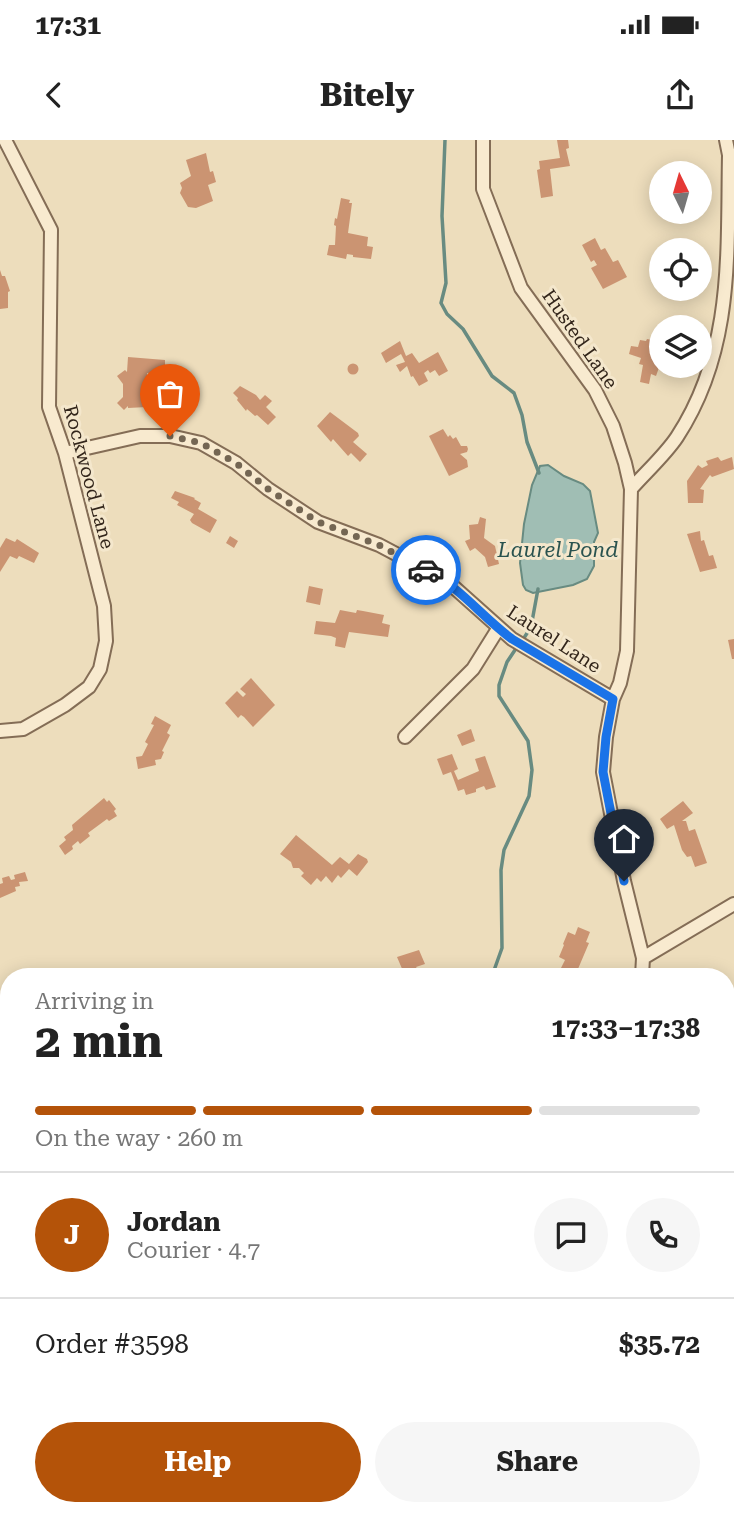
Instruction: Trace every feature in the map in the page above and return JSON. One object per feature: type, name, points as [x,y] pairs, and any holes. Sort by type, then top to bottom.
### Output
[{"type":"street","name":"Rockwood Lane","points":[[0,731],[23,729],[65,705],[89,687],[100,668],[106,641],[104,606],[65,453],[49,407],[51,230],[5,140]]},
{"type":"street","name":"Husted Lane","points":[[483,140],[483,189],[521,288],[595,390],[613,426],[631,489],[628,651],[613,699],[603,772],[624,881],[643,958],[642,968]]},
{"type":"street","points":[[631,489],[676,438],[701,397],[717,350],[727,278],[729,155],[726,140]]},
{"type":"street","name":"Laurel Lane","points":[[65,453],[140,436],[170,436],[201,443],[236,463],[268,489],[318,522],[379,545],[447,580],[498,629],[613,699]]},
{"type":"street","points":[[405,737],[473,669],[498,629]]},
{"type":"street","points":[[643,958],[734,904]]},
{"type":"water","name":"Laurel Pond","points":[[548,465],[583,484],[590,491],[598,533],[594,542],[594,566],[587,579],[573,585],[533,593],[523,585],[520,563],[524,524],[532,485],[540,466]]},
{"type":"building","points":[[557,140],[568,140],[569,148],[566,149],[570,166],[550,169],[553,196],[541,198],[537,170],[540,169],[539,161],[560,158]]},
{"type":"building","points":[[206,153],[210,172],[213,171],[216,182],[208,185],[213,201],[196,208],[188,207],[180,193],[180,183],[191,176],[186,160]]},
{"type":"building","points":[[341,198],[352,203],[348,233],[368,237],[367,246],[373,247],[371,259],[347,254],[346,259],[327,255],[329,245],[335,245],[334,225]]},
{"type":"building","points":[[595,238],[601,250],[605,248],[613,262],[618,260],[627,277],[603,289],[591,268],[597,265],[594,260],[591,262],[582,245]]},
{"type":"building","points":[[0,270],[10,291],[8,308],[0,309]]},
{"type":"building","points":[[647,339],[649,384],[640,382],[643,365],[639,364],[641,358],[629,354],[631,346],[638,347],[640,340]]},
{"type":"building","points":[[400,341],[406,356],[412,353],[419,363],[438,352],[448,371],[439,376],[435,370],[430,373],[428,370],[424,373],[428,381],[419,386],[413,376],[411,377],[407,366],[400,372],[396,365],[405,362],[401,354],[386,363],[381,353]]},
{"type":"building","points":[[128,357],[165,360],[165,372],[147,373],[147,407],[128,406],[124,410],[117,403],[123,397],[123,384],[117,376],[125,370],[127,372]]},
{"type":"building","points":[[353,364],[357,365],[357,373],[353,374],[349,373],[348,369],[349,365]]},
{"type":"building","points":[[240,386],[260,400],[265,395],[272,401],[266,407],[276,417],[268,425],[257,415],[247,409],[246,411],[237,400],[233,393]]},
{"type":"building","points":[[330,412],[358,433],[359,436],[353,442],[367,454],[360,462],[351,453],[348,456],[333,439],[331,442],[317,426]]},
{"type":"building","points":[[443,429],[448,437],[456,437],[461,446],[467,446],[468,449],[460,454],[467,460],[468,467],[449,476],[429,436]]},
{"type":"building","points":[[718,457],[721,461],[732,457],[734,469],[712,477],[710,475],[700,489],[704,490],[703,503],[688,503],[687,481],[698,465],[702,468],[708,465],[706,461]]},
{"type":"building","points":[[175,491],[195,498],[201,503],[198,509],[217,520],[210,533],[192,523],[190,520],[194,514],[177,505],[179,502],[171,498]]},
{"type":"building","points":[[480,517],[486,519],[484,538],[495,546],[499,564],[488,567],[485,557],[475,548],[470,551],[465,541],[470,539],[469,525],[478,524]]},
{"type":"building","points":[[700,531],[701,541],[704,540],[709,556],[713,555],[717,568],[700,572],[687,534]]},
{"type":"building","points":[[230,536],[238,541],[234,548],[226,543]]},
{"type":"building","points":[[6,538],[15,542],[17,539],[39,553],[34,563],[19,556],[17,559],[10,556],[0,572],[0,548]]},
{"type":"building","points":[[309,586],[323,589],[320,605],[306,602]]},
{"type":"building","points":[[340,610],[384,615],[382,623],[390,625],[388,637],[349,632],[345,648],[335,646],[336,638],[314,634],[316,621],[335,623]]},
{"type":"building","points":[[734,639],[734,659],[732,659],[728,640]]},
{"type":"building","points":[[251,678],[275,705],[253,727],[241,715],[238,718],[225,703],[237,691],[243,697],[246,694],[240,689]]},
{"type":"building","points":[[155,716],[171,725],[167,733],[170,735],[161,759],[155,760],[156,765],[138,769],[136,757],[142,756],[148,744],[145,742],[154,725],[151,724]]},
{"type":"building","points":[[471,729],[475,741],[462,746],[457,735]]},
{"type":"building","points":[[452,754],[458,769],[454,771],[458,780],[479,771],[475,759],[485,756],[496,787],[486,790],[484,786],[466,795],[464,789],[458,791],[451,772],[443,775],[437,759]]},
{"type":"building","points":[[104,798],[116,809],[114,811],[117,816],[109,821],[107,819],[88,833],[90,836],[80,844],[78,841],[65,855],[59,846],[66,840],[64,837],[73,830],[72,825]]},
{"type":"building","points":[[683,801],[693,813],[682,821],[686,821],[689,831],[695,829],[707,863],[695,867],[691,856],[687,857],[682,850],[674,825],[667,829],[660,819]]},
{"type":"building","points":[[296,835],[332,865],[340,857],[349,864],[358,854],[368,862],[357,876],[349,869],[341,878],[338,875],[332,883],[326,876],[321,882],[317,878],[311,885],[301,876],[304,873],[299,868],[293,868],[291,862],[280,854]]},
{"type":"building","points":[[25,872],[28,881],[19,882],[20,886],[15,887],[16,891],[0,898],[2,878],[9,876],[11,880],[15,879],[14,875]]},
{"type":"building","points":[[578,927],[590,932],[586,942],[589,943],[578,968],[561,968],[565,960],[559,957],[568,932],[575,935]]},
{"type":"building","points":[[419,950],[425,964],[417,968],[402,968],[397,957]]},
{"type":"waterway","points":[[445,140],[442,216],[446,283],[441,303],[447,314],[463,329],[492,376],[514,393],[527,442],[539,473]]},
{"type":"waterway","points":[[522,641],[531,627],[538,589]]},
{"type":"waterway","points":[[495,968],[502,948],[501,870],[504,850],[529,796],[532,770],[528,741],[499,696],[499,685],[507,662],[517,647]]},
{"type":"way so far","points":[[170,436],[201,443],[236,463],[268,489],[318,522],[379,545],[426,570]]},
{"type":"route","points":[[426,570],[447,580],[512,639],[613,699],[603,772],[624,881]]}]
